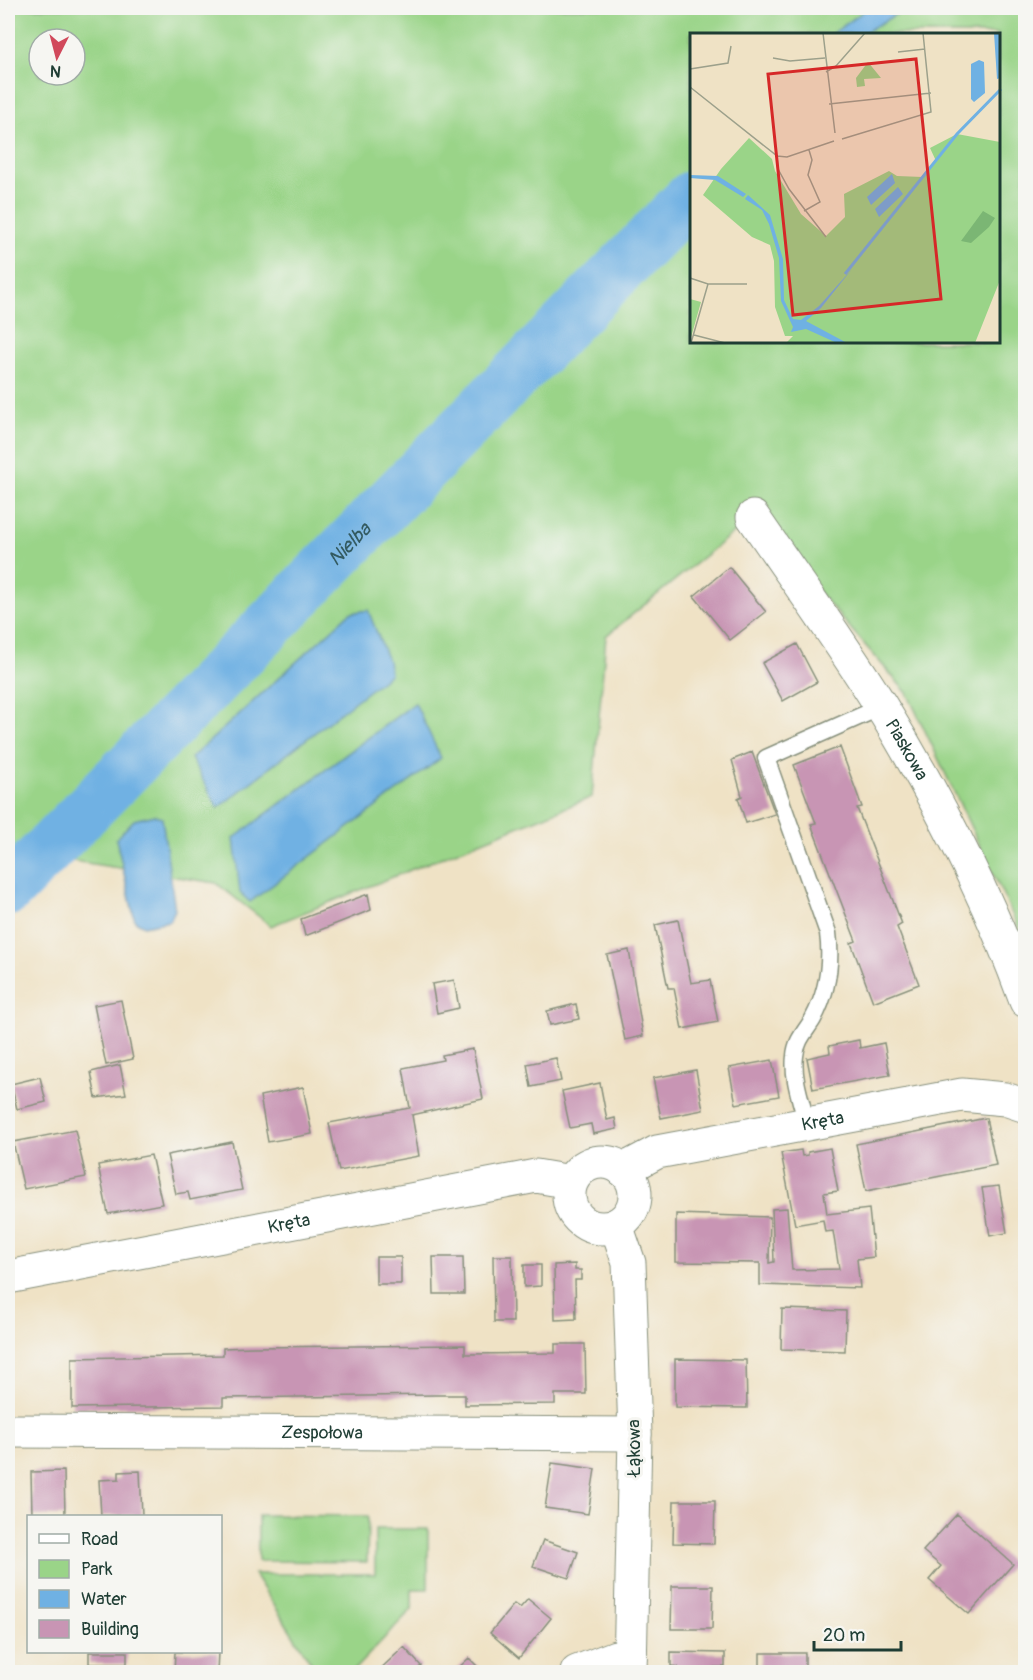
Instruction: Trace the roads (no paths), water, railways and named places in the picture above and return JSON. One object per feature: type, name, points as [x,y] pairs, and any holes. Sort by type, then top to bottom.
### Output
[{"type":"street","name":"Piaskowa","points":[[753,517],[881,707],[972,873],[1012,963],[1026,1001]]},
{"type":"street","name":"Kręta","points":[[623,1170],[657,1152],[962,1095],[1005,1099],[1026,1106]]},
{"type":"street","points":[[605,1162],[623,1170],[631,1178],[635,1199],[626,1219],[605,1228],[584,1223],[570,1204],[571,1182],[577,1173],[594,1163],[605,1162]]},
{"type":"street","name":"Kręta","points":[[8,1277],[536,1176],[571,1182]]},
{"type":"street","name":"Łąkowa","points":[[616,1225],[629,1263],[635,1434],[630,1665]]},
{"type":"street","name":"Zespołowa","points":[[8,1431],[635,1434]]},
{"type":"street","points":[[577,1672],[604,1660],[630,1665]]},
{"type":"lane","points":[[807,1125],[797,1083],[795,1053],[800,1038],[825,995],[831,952],[828,933],[766,758],[881,707]]},
{"type":"water","points":[[868,8],[907,8],[864,33],[833,33]]},
{"type":"water","points":[[690,175],[690,206],[610,285],[597,275]]},
{"type":"water","points":[[368,610],[388,661],[390,674],[218,808],[191,758],[350,613]]},
{"type":"water","points":[[415,703],[441,758],[250,902],[240,893],[234,838]]},
{"type":"water","points":[[155,815],[162,818],[175,910],[169,921],[144,926],[135,921],[116,839],[134,820]]},
{"type":"waterway","name":"Nielba","points":[[8,890],[690,198]]}]
